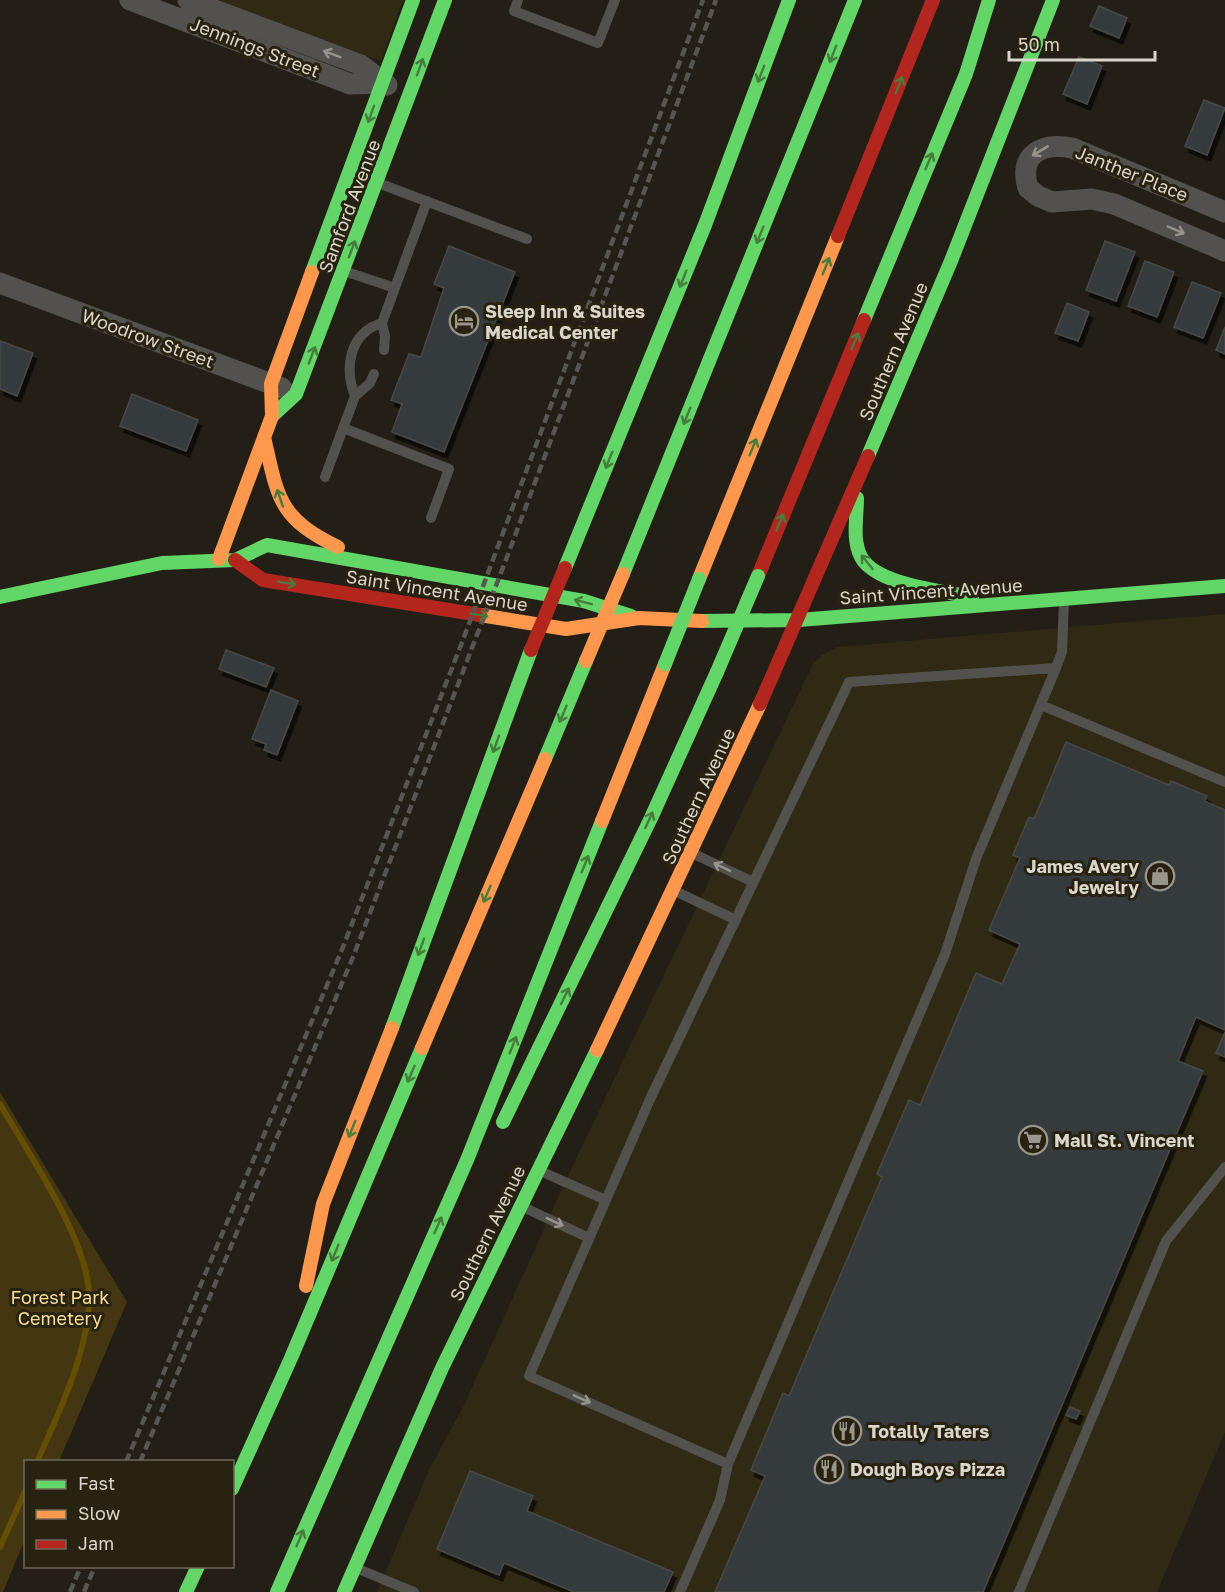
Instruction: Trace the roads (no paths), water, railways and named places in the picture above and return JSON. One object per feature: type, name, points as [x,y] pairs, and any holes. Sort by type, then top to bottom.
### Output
[{"type":"main road","name":"Samford Avenue","points":[[219,559],[272,416],[271,384],[414,0]]},
{"type":"main road","name":"Samford Avenue","points":[[272,416],[297,394],[445,0]]},
{"type":"main road","points":[[291,1358],[323,1204],[381,1058],[531,650],[705,225],[789,0]]},
{"type":"main road","points":[[234,1485],[291,1358],[586,661],[855,0]]},
{"type":"main road","points":[[494,1140],[651,818],[717,672],[966,74],[989,0]]},
{"type":"main road","name":"Southern Avenue","points":[[344,1592],[442,1368],[674,891],[799,620],[951,261],[1053,0]]},
{"type":"main road","points":[[277,1592],[467,1160],[932,3]]},
{"type":"main road","points":[[966,74],[993,39]]},
{"type":"main road","points":[[348,174],[377,183]]},
{"type":"main road","points":[[264,437],[278,496],[290,519],[311,535],[377,564]]},
{"type":"main road","points":[[858,482],[856,537],[860,554],[868,567],[882,575],[907,582],[1001,604]]},
{"type":"main road","name":"Saint Vincent Avenue","points":[[0,597],[150,565],[219,559],[235,560],[267,545],[584,601],[639,618]]},
{"type":"main road","name":"Saint Vincent Avenue","points":[[235,560],[263,580],[566,629],[639,618],[709,621],[799,620],[1225,586]]},
{"type":"main road","points":[[341,1443],[473,1182]]},
{"type":"main road","points":[[186,1592],[197,1568]]},
{"type":"street","name":"Jennings Street","points":[[130,0],[350,84],[382,83]]},
{"type":"street","name":"Jennings Street","points":[[188,0],[361,65],[382,83],[411,94]]},
{"type":"street","name":"Janther Place","points":[[1225,212],[1072,148],[1054,145],[1040,149],[1031,157],[1026,168],[1028,188],[1045,200],[1103,201],[1225,251]]},
{"type":"street","name":"Woodrow Street","points":[[0,283],[297,394]]},
{"type":"lane","points":[[518,0],[514,11],[598,43],[615,0]]},
{"type":"lane","points":[[377,183],[526,239]]},
{"type":"lane","points":[[384,350],[386,336],[382,323],[427,201]]},
{"type":"lane","points":[[344,270],[395,288]]},
{"type":"lane","points":[[355,396],[349,380],[349,362],[358,339],[369,327],[382,323]]},
{"type":"lane","points":[[325,477],[355,396],[370,383],[375,374]]},
{"type":"lane","points":[[343,428],[449,469],[431,518]]},
{"type":"lane","points":[[680,1592],[720,1500],[728,1464],[945,954],[976,859],[1056,668],[1062,652],[1064,599]]},
{"type":"lane","points":[[728,1464],[529,1376],[651,1097],[849,682],[1056,668]]},
{"type":"lane","points":[[1041,705],[1225,782]]},
{"type":"lane","points":[[692,852],[753,882]]},
{"type":"lane","points":[[674,891],[735,920]]},
{"type":"lane","points":[[1019,1592],[1166,1241],[1225,1167]]},
{"type":"lane","points":[[538,1170],[606,1200]]},
{"type":"lane","points":[[520,1206],[589,1238]]},
{"type":"lane","points":[[355,1568],[414,1592]]},
{"type":"waterway","points":[[0,1104],[67,1221],[78,1246],[89,1292],[85,1335],[79,1357],[64,1401],[38,1460]]},
{"type":"waterway","points":[[0,1547],[24,1493]]},
{"type":"railway","points":[[127,1460],[341,952],[461,645],[703,0]]},
{"type":"railway","points":[[141,1460],[353,957],[507,557],[716,0]]},
{"type":"railway","points":[[70,1592],[80,1568]]},
{"type":"railway","points":[[84,1592],[94,1568]]},
{"type":"place","name":"Sleep Inn & Suites Medical Center","points":[[464,321]]},
{"type":"place","name":"James Avery Jewelry","points":[[1160,876]]},
{"type":"place","name":"Mall St. Vincent","points":[[1033,1140]]},
{"type":"place","name":"Totally Taters","points":[[847,1431]]},
{"type":"place","name":"Dough Boys Pizza","points":[[829,1469]]},
{"type":"park label","name":"Forest Park Cemetery","points":[[60,1307]]}]
